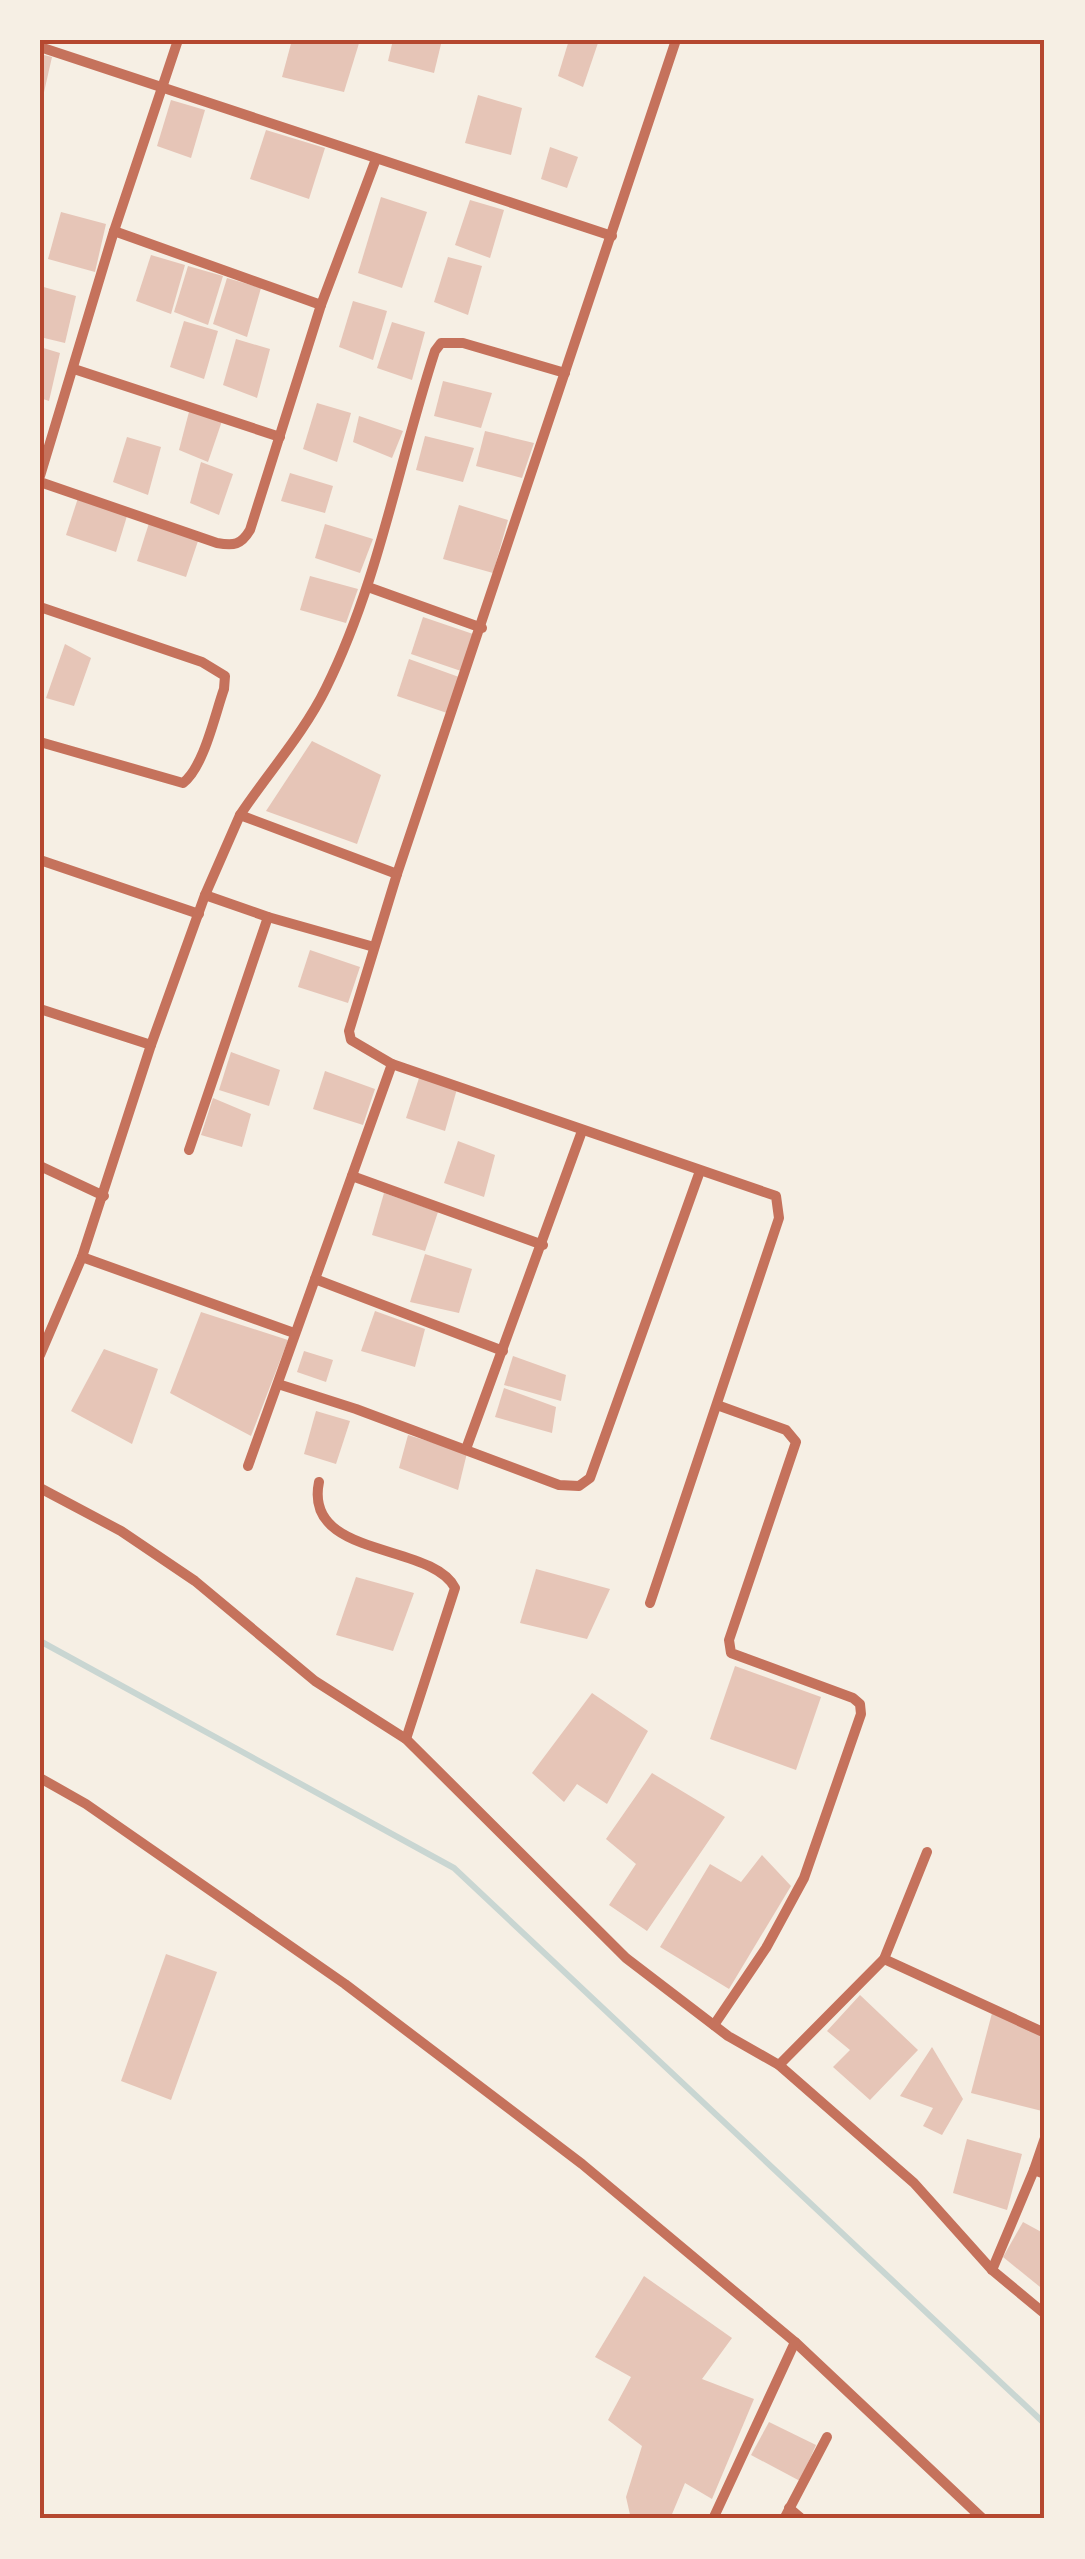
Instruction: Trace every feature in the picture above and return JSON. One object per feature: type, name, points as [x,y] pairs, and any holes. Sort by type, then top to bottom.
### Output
[{"type":"street","points":[[178,40],[114,232],[40,479],[232,546],[243,542],[322,305],[376,159]]},
{"type":"street","points":[[650,1602],[780,1209],[776,1196],[392,1064],[351,1040],[349,1031],[397,874],[676,40]]},
{"type":"street","points":[[40,47],[612,236]]},
{"type":"street","points":[[114,232],[322,305]]},
{"type":"street","points":[[40,1355],[104,1196],[151,1045],[205,895],[240,815],[324,692],[368,587],[432,358],[441,344],[463,343],[565,373]]},
{"type":"street","points":[[74,369],[280,438]]},
{"type":"street","points":[[368,587],[482,628]]},
{"type":"street","points":[[40,608],[202,662],[225,676],[198,763],[183,783],[40,742]]},
{"type":"street","points":[[240,815],[397,874]]},
{"type":"street","points":[[40,860],[199,914]]},
{"type":"street","points":[[205,895],[374,947]]},
{"type":"street","points":[[189,1150],[268,917]]},
{"type":"street","points":[[40,1010],[151,1045]]},
{"type":"street","points":[[248,1466],[392,1064]]},
{"type":"street","points":[[466,1449],[582,1131]]},
{"type":"street","points":[[40,1166],[104,1196]]},
{"type":"street","points":[[278,1384],[560,1485],[579,1486],[590,1478],[700,1171]]},
{"type":"street","points":[[352,1176],[543,1245]]},
{"type":"street","points":[[82,1257],[294,1334]]},
{"type":"street","points":[[315,1279],[503,1351]]},
{"type":"street","points":[[714,2024],[766,1948],[804,1878],[861,1714],[860,1704],[853,1698],[732,1653],[730,1640],[796,1442],[786,1430],[717,1405]]},
{"type":"street","points":[[319,1482],[315,1500],[328,1524],[438,1572],[450,1579],[455,1588],[406,1739]]},
{"type":"street","points":[[40,1488],[121,1530],[195,1582],[315,1681],[406,1739],[626,1958],[714,2024],[779,2064],[914,2183],[992,2270],[1045,2314]]},
{"type":"street","points":[[40,1778],[86,1804],[360,1996],[582,2164],[795,2342],[983,2519]]},
{"type":"street","points":[[779,2064],[884,1959],[928,1852]]},
{"type":"street","points":[[884,1959],[1045,2033]]},
{"type":"street","points":[[992,2270],[1039,2172],[1045,2138]]},
{"type":"street","points":[[713,2519],[795,2342]]},
{"type":"street","points":[[802,2519],[787,2514],[827,2437]]},
{"type":"building","points":[[292,40],[360,40],[344,92],[282,77]]},
{"type":"building","points":[[393,40],[442,40],[434,73],[388,61]]},
{"type":"building","points":[[569,40],[599,40],[583,87],[558,76]]},
{"type":"building","points":[[40,54],[52,57],[42,101],[40,101]]},
{"type":"building","points":[[478,95],[522,108],[511,155],[465,143]]},
{"type":"building","points":[[171,100],[205,110],[191,158],[157,146]]},
{"type":"building","points":[[266,130],[325,148],[309,199],[250,179]]},
{"type":"building","points":[[550,147],[578,157],[567,188],[541,179]]},
{"type":"building","points":[[381,197],[427,212],[402,288],[358,273]]},
{"type":"building","points":[[470,200],[504,210],[490,258],[455,245]]},
{"type":"building","points":[[61,212],[106,224],[95,272],[48,259]]},
{"type":"building","points":[[151,255],[185,265],[171,314],[136,301]]},
{"type":"building","points":[[448,257],[482,266],[468,315],[434,302]]},
{"type":"building","points":[[188,266],[223,276],[208,325],[174,312]]},
{"type":"building","points":[[227,278],[261,288],[247,337],[213,324]]},
{"type":"building","points":[[40,286],[76,296],[65,343],[40,337]]},
{"type":"building","points":[[353,301],[387,311],[373,360],[339,347]]},
{"type":"building","points":[[184,321],[218,331],[204,379],[170,367]]},
{"type":"building","points":[[392,322],[425,332],[412,380],[377,368]]},
{"type":"building","points":[[236,339],[270,349],[257,398],[223,385]]},
{"type":"building","points":[[40,347],[60,353],[49,401],[40,398]]},
{"type":"building","points":[[443,381],[492,393],[481,428],[434,416]]},
{"type":"building","points":[[317,403],[351,413],[337,462],[303,449]]},
{"type":"building","points":[[190,408],[222,421],[208,462],[179,450]]},
{"type":"building","points":[[359,416],[403,431],[392,458],[353,442]]},
{"type":"building","points":[[485,431],[534,443],[522,478],[476,466]]},
{"type":"building","points":[[425,436],[474,448],[463,482],[416,470]]},
{"type":"building","points":[[127,437],[161,447],[148,495],[113,482]]},
{"type":"building","points":[[201,462],[233,474],[219,515],[190,503]]},
{"type":"building","points":[[290,473],[333,486],[325,513],[281,501]]},
{"type":"building","points":[[78,498],[127,516],[116,552],[66,535]]},
{"type":"building","points":[[459,505],[508,520],[493,573],[443,559]]},
{"type":"building","points":[[149,523],[198,541],[186,577],[137,561]]},
{"type":"building","points":[[325,524],[373,539],[360,573],[315,558]]},
{"type":"building","points":[[310,576],[358,589],[346,623],[300,610]]},
{"type":"building","points":[[423,617],[473,634],[461,671],[411,654]]},
{"type":"building","points":[[65,644],[91,658],[74,706],[46,698]]},
{"type":"building","points":[[409,659],[459,677],[447,713],[397,696]]},
{"type":"building","points":[[312,741],[381,775],[357,844],[266,811]]},
{"type":"building","points":[[310,950],[360,967],[348,1003],[298,987]]},
{"type":"building","points":[[231,1052],[280,1070],[269,1106],[219,1090]]},
{"type":"building","points":[[325,1071],[375,1089],[363,1125],[313,1109]]},
{"type":"building","points":[[420,1075],[457,1089],[445,1131],[406,1118]]},
{"type":"building","points":[[213,1098],[251,1114],[242,1147],[201,1135]]},
{"type":"building","points":[[458,1141],[495,1155],[484,1197],[444,1183]]},
{"type":"building","points":[[384,1193],[438,1212],[425,1251],[372,1235]]},
{"type":"building","points":[[425,1254],[472,1269],[459,1313],[410,1302]]},
{"type":"building","points":[[375,1311],[425,1329],[415,1367],[361,1351]]},
{"type":"building","points":[[201,1312],[288,1340],[251,1436],[170,1393]]},
{"type":"building","points":[[104,1349],[158,1369],[132,1444],[71,1411]]},
{"type":"building","points":[[304,1351],[333,1360],[326,1382],[297,1372]]},
{"type":"building","points":[[513,1356],[566,1375],[561,1401],[504,1385]]},
{"type":"building","points":[[504,1388],[556,1407],[552,1433],[495,1417]]},
{"type":"building","points":[[316,1411],[350,1421],[336,1464],[304,1454]]},
{"type":"building","points":[[408,1435],[467,1453],[458,1490],[399,1468]]},
{"type":"building","points":[[536,1569],[610,1589],[587,1639],[520,1623]]},
{"type":"building","points":[[356,1577],[414,1593],[393,1651],[336,1635]]},
{"type":"building","points":[[735,1666],[821,1697],[796,1770],[710,1739]]},
{"type":"building","points":[[592,1693],[648,1731],[607,1804],[577,1784],[564,1802],[532,1773]]},
{"type":"building","points":[[652,1773],[725,1817],[647,1931],[609,1905],[636,1864],[606,1839]]},
{"type":"building","points":[[762,1855],[791,1886],[729,1989],[660,1947],[710,1864],[741,1882]]},
{"type":"building","points":[[166,1954],[217,1972],[171,2100],[121,2081]]},
{"type":"building","points":[[860,1995],[918,2050],[870,2100],[833,2067],[850,2050],[827,2031]]},
{"type":"building","points":[[992,2013],[1045,2038],[1042,2111],[971,2093]]},
{"type":"building","points":[[932,2047],[963,2099],[942,2135],[923,2126],[933,2108],[900,2096]]},
{"type":"building","points":[[967,2139],[1022,2154],[1007,2210],[953,2193]]},
{"type":"building","points":[[1023,2222],[1045,2234],[1045,2291],[1003,2257]]},
{"type":"building","points":[[644,2276],[732,2338],[702,2379],[754,2399],[712,2499],[685,2483],[670,2519],[631,2519],[626,2497],[642,2446],[608,2420],[631,2377],[595,2357]]},
{"type":"building","points":[[769,2422],[816,2445],[800,2481],[751,2455]]},
{"type":"waterway","points":[[40,1641],[454,1868],[1045,2424]]}]
